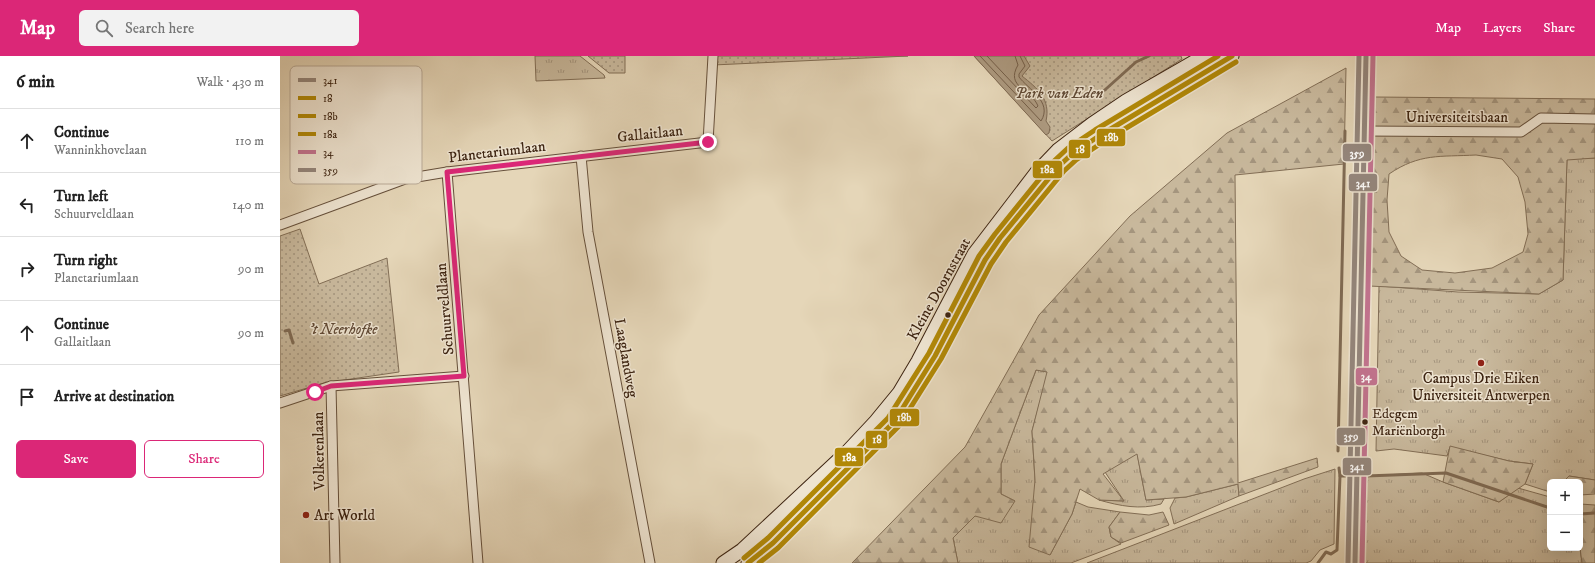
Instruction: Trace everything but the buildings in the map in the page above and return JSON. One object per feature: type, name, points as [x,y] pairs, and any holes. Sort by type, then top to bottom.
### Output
[{"type":"street","name":"Gallaitlaan","points":[[581,156],[708,142],[713,56]]},
{"type":"street","name":"Kleine Doornstraat","points":[[723,563],[742,550],[847,452],[876,421],[899,393],[918,361],[974,254],[1041,167],[1058,150],[1092,124],[1126,101],[1204,56]]},
{"type":"street","name":"Kleine Doornstraat","points":[[748,563],[773,543],[894,422],[935,356],[985,260],[1000,238],[1058,166],[1072,154],[1099,136],[1232,56]]},
{"type":"street","points":[[1355,563],[1363,131],[1366,56]]},
{"type":"street","name":"Universiteitsbaan","points":[[1363,131],[1521,132],[1541,118],[1595,119]]},
{"type":"street","name":"Planetariumlaan","points":[[422,176],[581,156]]},
{"type":"street","name":"Laaglandweg","points":[[581,156],[588,232],[650,563]]},
{"type":"street","name":"Schuurveldlaan","points":[[447,172],[478,563]]},
{"type":"street","name":"Planetariumlaan","points":[[280,225],[391,184]]},
{"type":"street","points":[[280,404],[331,386],[464,376]]},
{"type":"street","name":"Volkerenlaan","points":[[331,386],[336,563]]},
{"type":"green space","points":[[535,56],[580,56],[604,75],[605,78],[536,81]]},
{"type":"green space","points":[[588,56],[625,56],[625,73],[609,73]]},
{"type":"green space","points":[[713,56],[908,56],[713,65]]},
{"type":"green space","name":"Park van Eden","points":[[974,56],[1181,56],[1182,59],[1052,141]]},
{"type":"green space","points":[[1346,68],[1344,164],[1235,175],[1238,483],[1317,458],[1318,467],[1239,496],[1238,484],[1186,497],[1146,500],[1137,454],[1103,474],[1124,501],[1099,500],[1080,489],[1072,514],[1050,555],[1029,547],[1035,480],[1032,431],[1047,372],[1036,370],[1001,464],[1001,494],[1015,501],[1001,523],[975,516],[953,538],[958,563],[852,563],[965,447],[1039,315],[1130,216],[1227,133]]},
{"type":"green space","points":[[1374,97],[1595,99],[1595,158],[1567,160],[1563,280],[1539,294],[1369,286]],"holes":[[[1476,155],[1502,159],[1518,177],[1525,202],[1528,234],[1523,252],[1492,268],[1455,273],[1422,270],[1401,256],[1389,232],[1387,200],[1389,174],[1411,162],[1431,157]]]},
{"type":"green space","points":[[1595,158],[1595,480],[1569,476],[1566,479],[1547,479],[1547,491],[1525,484],[1533,464],[1509,461],[1450,447],[1447,456],[1394,449],[1376,451],[1379,286],[1458,292],[1539,294],[1563,280],[1567,159]]},
{"type":"green space","name":"'t Neerhofke","points":[[300,229],[319,284],[387,258],[399,372],[324,383],[280,396],[280,236]]},
{"type":"green space","points":[[1036,370],[1048,372],[1032,431],[1035,480],[1050,555],[1072,514],[1076,502],[1088,507],[1120,512],[1109,527],[1111,537],[1121,544],[1071,563],[958,563],[953,538],[975,516],[1015,501],[1001,494],[1001,464]]},
{"type":"green space","points":[[1450,446],[1509,461],[1533,464],[1525,484],[1499,502],[1443,482]]},
{"type":"green space","points":[[1137,453],[1146,500],[1164,499],[1161,504],[1138,507],[1099,500],[1124,501],[1105,472]]},
{"type":"green space","points":[[1335,469],[1334,544],[1320,550],[1311,561],[1306,563],[1087,563],[1304,479]]},
{"type":"green space","points":[[1422,473],[1499,502],[1518,488],[1547,496],[1547,551],[1580,551],[1582,563],[1364,563],[1366,476]]},
{"type":"green space","points":[[1569,476],[1595,480],[1595,494],[1583,495],[1583,479],[1566,479]]},
{"type":"green space","points":[[1238,484],[1239,496],[1174,524],[1170,508],[1175,498],[1186,497]]},
{"type":"green space","points":[[1583,504],[1595,505],[1595,563],[1582,563],[1580,551],[1583,551]]},
{"type":"green space","points":[[1120,512],[1149,515],[1163,512],[1169,525],[1121,543],[1111,537],[1109,527]]},
{"type":"water","points":[[974,56],[1024,56],[1030,66],[1022,76],[1038,90],[1045,100],[1047,113],[1046,121],[1050,127],[1049,133],[1046,135]]},
{"type":"waterway","points":[[1097,97],[1136,62],[1149,56]]},
{"type":"waterway","points":[[1338,451],[1345,131]]},
{"type":"waterway","points":[[285,331],[289,330],[293,343]]},
{"type":"waterway","points":[[1339,468],[1340,476]]},
{"type":"waterway","points":[[1366,476],[1446,473],[1547,507]]},
{"type":"waterway","points":[[1318,563],[1326,552],[1331,554],[1337,550],[1340,476],[1345,476]]},
{"type":"waterway","points":[[1583,514],[1595,513]]},
{"type":"transit line","name":"18a","points":[[744,558],[768,538],[888,418],[929,353],[979,256],[1054,161],[1068,148],[1095,130],[1218,56]]},
{"type":"transit line","name":"18","points":[[748,563],[773,543],[894,422],[935,356],[985,260],[1000,238],[1059,166],[1072,154],[1099,136],[1232,56]]},
{"type":"transit line","name":"359","points":[[1348,563],[1359,56]]},
{"type":"transit line","name":"341","points":[[1355,563],[1366,56]]},
{"type":"transit line","name":"34","points":[[1362,563],[1373,56]]},
{"type":"transit line","name":"18b","points":[[759,563],[778,548],[899,426],[941,359],[991,264],[1006,242],[1064,171],[1076,160],[1103,142],[1236,62]]},
{"type":"place","name":"Campus Drie Eiken Universiteit Antwerpen","points":[[1481,363]]},
{"type":"place","name":"Edegem Mariënborgh","points":[[1365,422]]},
{"type":"place","name":"Art World","points":[[306,515]]},
{"type":"route","points":[[315,392],[331,386],[464,376],[447,172],[708,142]]}]
